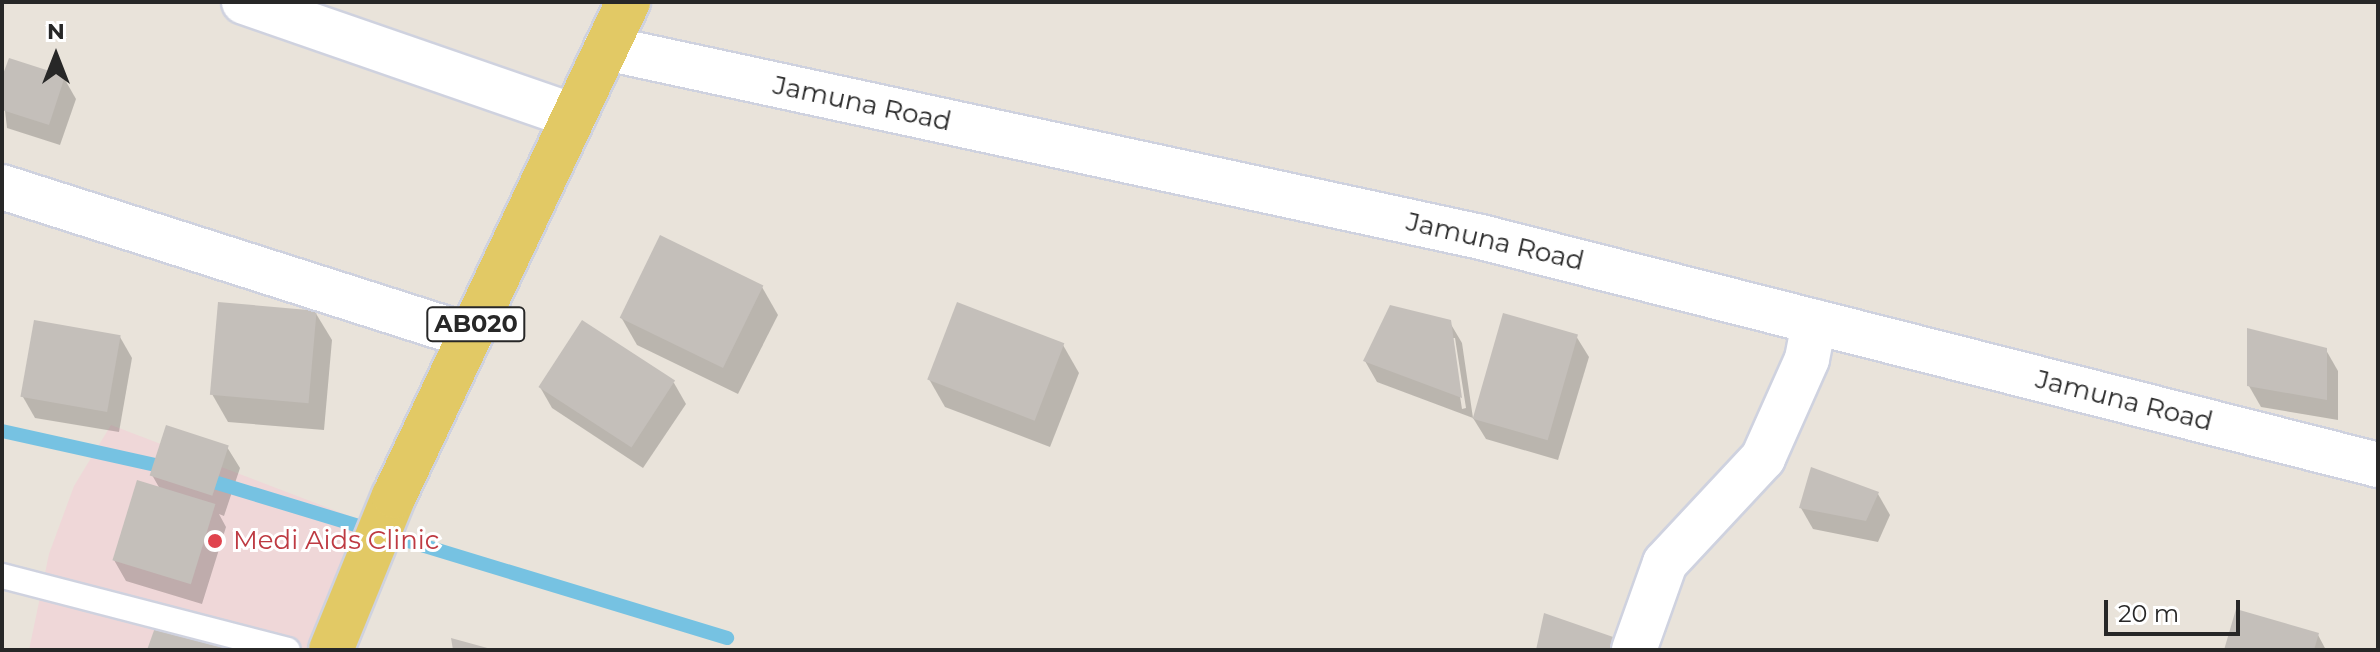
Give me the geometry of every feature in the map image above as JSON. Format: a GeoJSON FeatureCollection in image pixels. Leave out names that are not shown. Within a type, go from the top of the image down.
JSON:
{"type":"FeatureCollection","features":[{"type":"Feature","properties":{"kind":"main road","name":"AB020"},"geometry":{"type":"LineString","coordinates":[[331,650],[394,496],[628,2]]}},
{"type":"Feature","properties":{"kind":"street"},"geometry":{"type":"LineString","coordinates":[[244,2],[574,116]]}},
{"type":"Feature","properties":{"kind":"street","name":"Jamuna Road"},"geometry":{"type":"LineString","coordinates":[[606,48],[1481,237],[2378,465]]}},
{"type":"Feature","properties":{"kind":"street"},"geometry":{"type":"LineString","coordinates":[[2,187],[470,336]]}},
{"type":"Feature","properties":{"kind":"street"},"geometry":{"type":"LineString","coordinates":[[1634,650],[1665,563],[1763,458],[1807,359],[1814,322]]}},
{"type":"Feature","properties":{"kind":"lane"},"geometry":{"type":"LineString","coordinates":[[2,576],[288,650]]}},
{"type":"Feature","properties":{"kind":"shaded area","name":"Medi Aids Clinic"},"geometry":{"type":"Polygon","coordinates":[[[111,425],[381,528],[331,650],[29,650],[49,554],[74,486],[111,425]]]}},
{"type":"Feature","properties":{"kind":"building"},"geometry":{"type":"Polygon","coordinates":[[[9,58],[65,76],[49,125],[2,110],[2,77],[9,58]]]}},
{"type":"Feature","properties":{"kind":"building"},"geometry":{"type":"Polygon","coordinates":[[[660,235],[763,285],[723,368],[620,318],[660,235]]]}},
{"type":"Feature","properties":{"kind":"building"},"geometry":{"type":"Polygon","coordinates":[[[218,302],[317,311],[309,403],[210,395],[218,302]]]}},
{"type":"Feature","properties":{"kind":"building"},"geometry":{"type":"Polygon","coordinates":[[[957,302],[1064,343],[1035,421],[927,379],[957,302]]]}},
{"type":"Feature","properties":{"kind":"building"},"geometry":{"type":"Polygon","coordinates":[[[1390,305],[1451,320],[1462,398],[1363,361],[1390,305]]]}},
{"type":"Feature","properties":{"kind":"building"},"geometry":{"type":"Polygon","coordinates":[[[1503,313],[1578,334],[1548,440],[1473,419],[1503,313]]]}},
{"type":"Feature","properties":{"kind":"building"},"geometry":{"type":"Polygon","coordinates":[[[34,320],[121,335],[107,412],[20,397],[34,320]]]}},
{"type":"Feature","properties":{"kind":"building"},"geometry":{"type":"Polygon","coordinates":[[[582,320],[675,380],[632,448],[538,387],[582,320]]]}},
{"type":"Feature","properties":{"kind":"building"},"geometry":{"type":"Polygon","coordinates":[[[2247,328],[2327,348],[2327,400],[2247,386],[2247,328]]]}},
{"type":"Feature","properties":{"kind":"building"},"geometry":{"type":"Polygon","coordinates":[[[166,425],[229,445],[212,496],[150,475],[166,425]]]}},
{"type":"Feature","properties":{"kind":"building"},"geometry":{"type":"Polygon","coordinates":[[[1811,467],[1879,492],[1866,521],[1799,508],[1811,467]]]}},
{"type":"Feature","properties":{"kind":"building"},"geometry":{"type":"Polygon","coordinates":[[[137,480],[215,504],[191,584],[112,560],[137,480]]]}},
{"type":"Feature","properties":{"kind":"building"},"geometry":{"type":"Polygon","coordinates":[[[2236,609],[2319,633],[2314,650],[2224,650],[2236,609]]]}},
{"type":"Feature","properties":{"kind":"building"},"geometry":{"type":"Polygon","coordinates":[[[1544,613],[1616,638],[1614,650],[1536,650],[1544,613]]]}},
{"type":"Feature","properties":{"kind":"building"},"geometry":{"type":"Polygon","coordinates":[[[157,622],[232,650],[147,650],[157,622]]]}},
{"type":"Feature","properties":{"kind":"building"},"geometry":{"type":"Polygon","coordinates":[[[451,638],[491,649],[491,650],[453,650],[451,638]]]}},
{"type":"Feature","properties":{"kind":"waterway"},"geometry":{"type":"LineString","coordinates":[[2,431],[169,468]]}},
{"type":"Feature","properties":{"kind":"waterway"},"geometry":{"type":"LineString","coordinates":[[201,478],[727,638]]}},
{"type":"Feature","properties":{"kind":"place","name":"Medi Aids Clinic"},"geometry":{"type":"Point","coordinates":[215,541]}}]}
